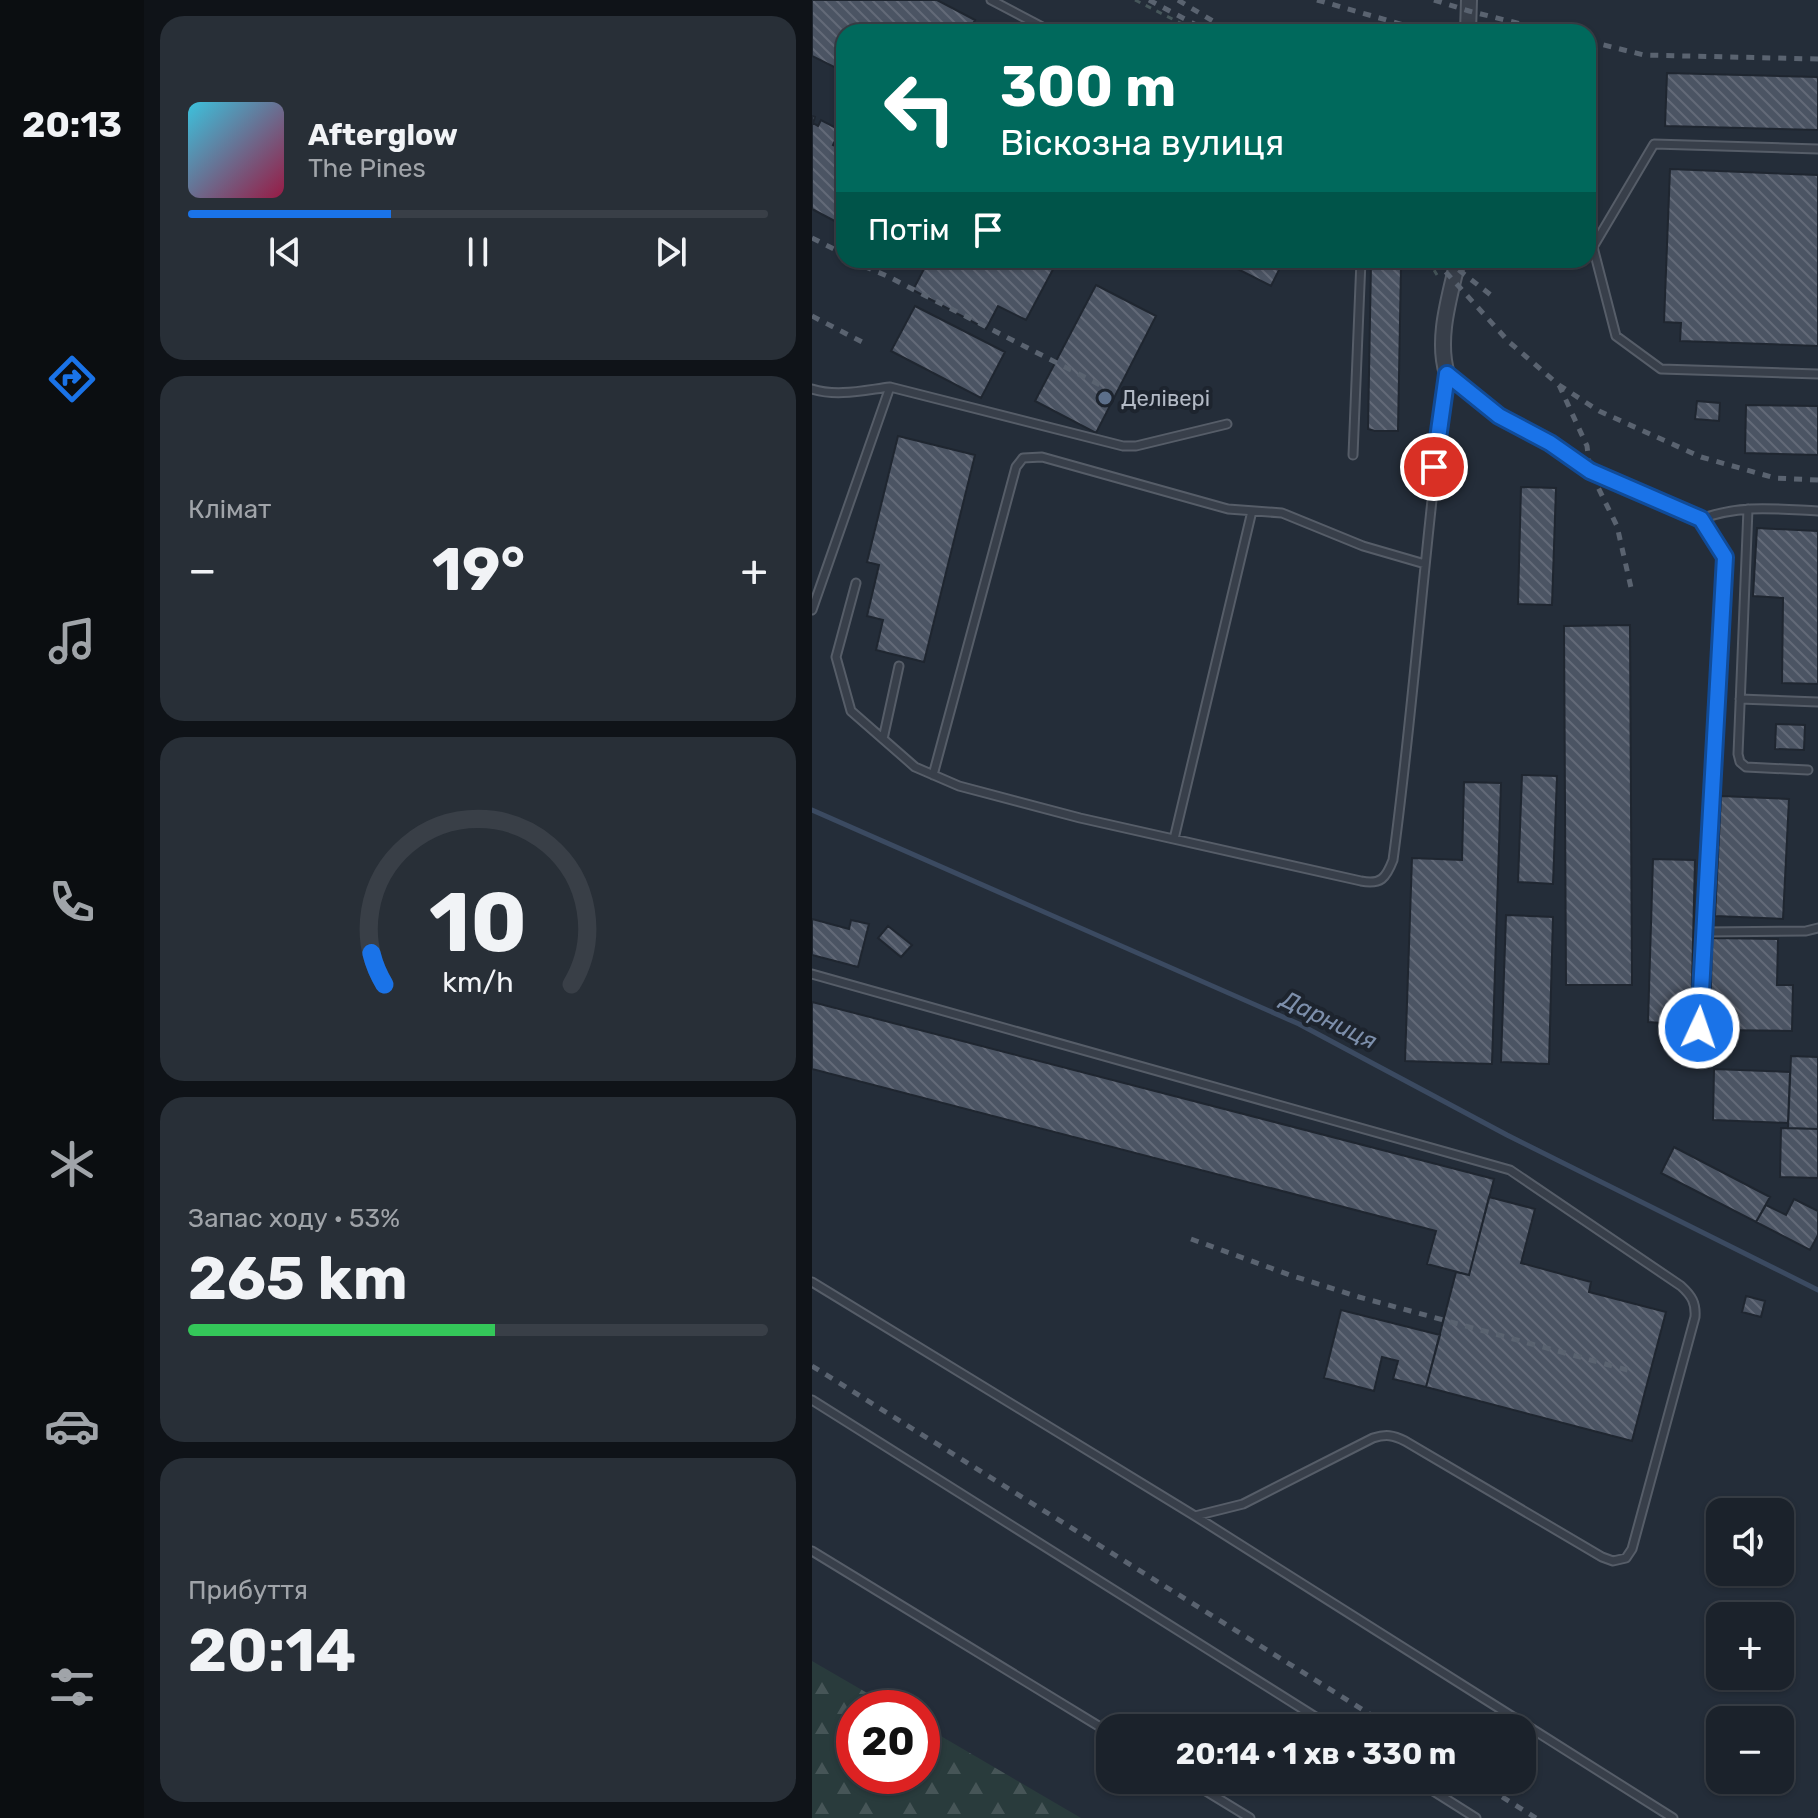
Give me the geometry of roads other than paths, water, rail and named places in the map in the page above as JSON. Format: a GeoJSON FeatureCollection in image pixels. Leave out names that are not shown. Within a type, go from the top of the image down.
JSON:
{"type":"FeatureCollection","features":[{"type":"Feature","properties":{"kind":"street"},"geometry":{"type":"LineString","coordinates":[[1468,24],[1469,0]]}},
{"type":"Feature","properties":{"kind":"street"},"geometry":{"type":"LineString","coordinates":[[1447,374],[1442,358],[1443,334],[1456,268]]}},
{"type":"Feature","properties":{"kind":"lane"},"geometry":{"type":"LineString","coordinates":[[991,0],[1037,24]]}},
{"type":"Feature","properties":{"kind":"lane"},"geometry":{"type":"LineString","coordinates":[[1596,238],[1654,144],[1818,149]]}},
{"type":"Feature","properties":{"kind":"lane"},"geometry":{"type":"LineString","coordinates":[[1596,264],[1616,336],[1661,369],[1818,374]]}},
{"type":"Feature","properties":{"kind":"lane"},"geometry":{"type":"LineString","coordinates":[[1353,455],[1361,268]]}},
{"type":"Feature","properties":{"kind":"lane"},"geometry":{"type":"LineString","coordinates":[[856,583],[836,657],[851,711],[915,767],[959,786],[1019,802],[1371,883],[1380,881],[1393,860],[1406,766],[1434,467],[1447,374]]}},
{"type":"Feature","properties":{"kind":"lane"},"geometry":{"type":"LineString","coordinates":[[1447,374],[1499,416],[1550,443],[1590,471],[1701,519],[1725,557],[1699,1028]]}},
{"type":"Feature","properties":{"kind":"lane"},"geometry":{"type":"LineString","coordinates":[[812,389],[850,393],[890,387],[1123,446],[1136,446],[1227,424]]}},
{"type":"Feature","properties":{"kind":"lane"},"geometry":{"type":"LineString","coordinates":[[812,610],[890,387]]}},
{"type":"Feature","properties":{"kind":"lane"},"geometry":{"type":"LineString","coordinates":[[933,775],[1016,467],[1023,458],[1042,457],[1228,509],[1282,513],[1363,546],[1425,564]]}},
{"type":"Feature","properties":{"kind":"lane"},"geometry":{"type":"LineString","coordinates":[[1701,519],[1722,511],[1748,509],[1818,511]]}},
{"type":"Feature","properties":{"kind":"lane"},"geometry":{"type":"LineString","coordinates":[[1748,509],[1738,754],[1740,762],[1746,767],[1808,770]]}},
{"type":"Feature","properties":{"kind":"lane"},"geometry":{"type":"LineString","coordinates":[[1174,839],[1252,511]]}},
{"type":"Feature","properties":{"kind":"lane"},"geometry":{"type":"LineString","coordinates":[[883,739],[899,666]]}},
{"type":"Feature","properties":{"kind":"lane"},"geometry":{"type":"LineString","coordinates":[[1740,699],[1818,702]]}},
{"type":"Feature","properties":{"kind":"lane"},"geometry":{"type":"LineString","coordinates":[[1704,932],[1806,931],[1818,928]]}},
{"type":"Feature","properties":{"kind":"lane"},"geometry":{"type":"LineString","coordinates":[[812,974],[1510,1170],[1681,1286],[1696,1304],[1636,1535],[1626,1558],[1613,1561],[1602,1557],[1394,1436],[1384,1435],[1243,1504],[1195,1516]]}},
{"type":"Feature","properties":{"kind":"lane"},"geometry":{"type":"LineString","coordinates":[[812,1282],[1195,1516],[1673,1818]]}},
{"type":"Feature","properties":{"kind":"lane"},"geometry":{"type":"LineString","coordinates":[[812,1400],[1311,1714]]}},
{"type":"Feature","properties":{"kind":"lane"},"geometry":{"type":"LineString","coordinates":[[812,1551],[1096,1724]]}},
{"type":"Feature","properties":{"kind":"lane"},"geometry":{"type":"LineString","coordinates":[[1211,1794],[1250,1818]]}},
{"type":"Feature","properties":{"kind":"lane"},"geometry":{"type":"LineString","coordinates":[[1438,1794],[1476,1818]]}},
{"type":"Feature","properties":{"kind":"waterway","name":"Дарниця"},"geometry":{"type":"LineString","coordinates":[[812,810],[1299,1024],[1507,1135],[1818,1290]]}},
{"type":"Feature","properties":{"kind":"railway"},"geometry":{"type":"LineString","coordinates":[[1149,0],[1194,24]]}},
{"type":"Feature","properties":{"kind":"railway"},"geometry":{"type":"LineString","coordinates":[[1178,0],[1218,24]]}},
{"type":"Feature","properties":{"kind":"railway"},"geometry":{"type":"LineString","coordinates":[[1317,0],[1400,24]]}},
{"type":"Feature","properties":{"kind":"railway"},"geometry":{"type":"LineString","coordinates":[[1434,0],[1521,24]]}},
{"type":"Feature","properties":{"kind":"railway"},"geometry":{"type":"LineString","coordinates":[[1596,43],[1644,55],[1818,59]]}},
{"type":"Feature","properties":{"kind":"railway"},"geometry":{"type":"LineString","coordinates":[[812,238],[836,250]]}},
{"type":"Feature","properties":{"kind":"railway"},"geometry":{"type":"LineString","coordinates":[[868,268],[1106,388]]}},
{"type":"Feature","properties":{"kind":"railway"},"geometry":{"type":"LineString","coordinates":[[1442,268],[1509,342],[1559,385],[1599,411],[1701,457],[1775,478],[1818,480]]}},
{"type":"Feature","properties":{"kind":"railway"},"geometry":{"type":"LineString","coordinates":[[1456,268],[1492,296]]}},
{"type":"Feature","properties":{"kind":"railway"},"geometry":{"type":"LineString","coordinates":[[812,316],[866,344]]}},
{"type":"Feature","properties":{"kind":"railway"},"geometry":{"type":"LineString","coordinates":[[1559,385],[1587,446],[1590,471],[1617,526],[1632,592]]}},
{"type":"Feature","properties":{"kind":"railway"},"geometry":{"type":"LineString","coordinates":[[1191,1239],[1359,1297],[1631,1371]]}},
{"type":"Feature","properties":{"kind":"railway"},"geometry":{"type":"LineString","coordinates":[[812,1366],[1370,1714]]}},
{"type":"Feature","properties":{"kind":"railway"},"geometry":{"type":"LineString","coordinates":[[1497,1794],[1536,1818]]}},
{"type":"Feature","properties":{"kind":"place","name":"Делівері"},"geometry":{"type":"Point","coordinates":[1105,398]}}]}
